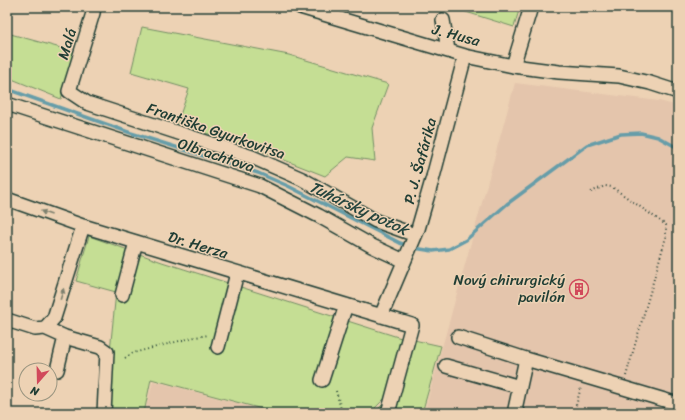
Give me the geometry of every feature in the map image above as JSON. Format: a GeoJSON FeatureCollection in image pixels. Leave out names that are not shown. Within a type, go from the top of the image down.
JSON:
{"type":"FeatureCollection","features":[{"type":"Feature","properties":{"kind":"street","name":"Malá"},"geometry":{"type":"LineString","coordinates":[[69,91],[94,7]]}},
{"type":"Feature","properties":{"kind":"street","name":"J. Husa"},"geometry":{"type":"LineString","coordinates":[[300,7],[465,56],[513,66],[559,72],[619,76],[650,83],[678,92]]}},
{"type":"Feature","properties":{"kind":"street"},"geometry":{"type":"LineString","coordinates":[[513,66],[531,7]]}},
{"type":"Feature","properties":{"kind":"street"},"geometry":{"type":"LineString","coordinates":[[443,20],[448,50]]}},
{"type":"Feature","properties":{"kind":"street","name":"P. J. Šafárika"},"geometry":{"type":"LineString","coordinates":[[380,316],[416,232],[433,177],[465,56]]}},
{"type":"Feature","properties":{"kind":"street","name":"Františka Gyurkovitsa"},"geometry":{"type":"LineString","coordinates":[[69,91],[87,103],[252,157],[302,179],[376,221],[416,232]]}},
{"type":"Feature","properties":{"kind":"street","name":"Olbrachtova"},"geometry":{"type":"LineString","coordinates":[[7,104],[260,186],[319,216],[403,264]]}},
{"type":"Feature","properties":{"kind":"street","name":"Dr. Herza"},"geometry":{"type":"LineString","coordinates":[[7,200],[83,226],[412,325],[388,413]]}},
{"type":"Feature","properties":{"kind":"street"},"geometry":{"type":"LineString","coordinates":[[45,328],[54,318],[83,226]]}},
{"type":"Feature","properties":{"kind":"street"},"geometry":{"type":"LineString","coordinates":[[122,295],[136,242]]}},
{"type":"Feature","properties":{"kind":"street"},"geometry":{"type":"LineString","coordinates":[[218,346],[237,273]]}},
{"type":"Feature","properties":{"kind":"street"},"geometry":{"type":"LineString","coordinates":[[322,380],[346,305]]}},
{"type":"Feature","properties":{"kind":"street"},"geometry":{"type":"LineString","coordinates":[[7,320],[35,329],[45,328],[65,337],[100,347],[107,352],[104,413]]}},
{"type":"Feature","properties":{"kind":"street"},"geometry":{"type":"LineString","coordinates":[[58,366],[65,337]]}},
{"type":"Feature","properties":{"kind":"street"},"geometry":{"type":"LineString","coordinates":[[458,337],[526,359],[678,404]]}},
{"type":"Feature","properties":{"kind":"street"},"geometry":{"type":"LineString","coordinates":[[518,413],[515,409],[526,359]]}},
{"type":"Feature","properties":{"kind":"street"},"geometry":{"type":"LineString","coordinates":[[446,366],[520,387]]}},
{"type":"Feature","properties":{"kind":"path"},"geometry":{"type":"LineString","coordinates":[[591,192],[604,186],[612,187],[666,225],[666,237],[626,377]]}},
{"type":"Feature","properties":{"kind":"path"},"geometry":{"type":"LineString","coordinates":[[125,358],[133,353],[195,337],[222,333]]}},
{"type":"Feature","properties":{"kind":"path"},"geometry":{"type":"LineString","coordinates":[[574,413],[583,376]]}},
{"type":"Feature","properties":{"kind":"path"},"geometry":{"type":"LineString","coordinates":[[336,391],[342,413]]}},
{"type":"Feature","properties":{"kind":"shaded area"},"geometry":{"type":"Polygon","coordinates":[[[515,83],[659,101],[678,106],[678,413],[424,413],[515,83]]]}},
{"type":"Feature","properties":{"kind":"shaded area"},"geometry":{"type":"Polygon","coordinates":[[[153,381],[274,413],[145,413],[153,381]]]}},
{"type":"Feature","properties":{"kind":"green space"},"geometry":{"type":"Polygon","coordinates":[[[450,7],[520,7],[514,27],[450,7]]]}},
{"type":"Feature","properties":{"kind":"green space"},"geometry":{"type":"Polygon","coordinates":[[[142,27],[289,55],[388,84],[372,128],[375,161],[348,157],[325,176],[259,150],[177,124],[189,89],[131,72],[142,27]]]}},
{"type":"Feature","properties":{"kind":"green space"},"geometry":{"type":"Polygon","coordinates":[[[7,33],[75,52],[61,99],[7,77],[7,33]]]}},
{"type":"Feature","properties":{"kind":"green space"},"geometry":{"type":"Polygon","coordinates":[[[89,236],[162,262],[401,338],[386,397],[370,413],[277,413],[151,379],[144,413],[100,413],[110,351],[116,292],[76,281],[89,236]]]}},
{"type":"Feature","properties":{"kind":"green space"},"geometry":{"type":"Polygon","coordinates":[[[405,338],[441,346],[422,413],[374,413],[387,400],[405,338]]]}},
{"type":"Feature","properties":{"kind":"waterway","name":"Tuhársky potok"},"geometry":{"type":"LineString","coordinates":[[7,89],[131,133],[258,173],[288,186],[408,246]]}},
{"type":"Feature","properties":{"kind":"waterway","name":"Tuhársky potok"},"geometry":{"type":"LineString","coordinates":[[414,248],[433,251],[449,249],[466,240],[507,204],[587,145],[621,134],[641,133],[658,137],[678,148]]}},
{"type":"Feature","properties":{"kind":"place","name":"Nový chirurgický pavilón"},"geometry":{"type":"Point","coordinates":[579,289]}}]}
